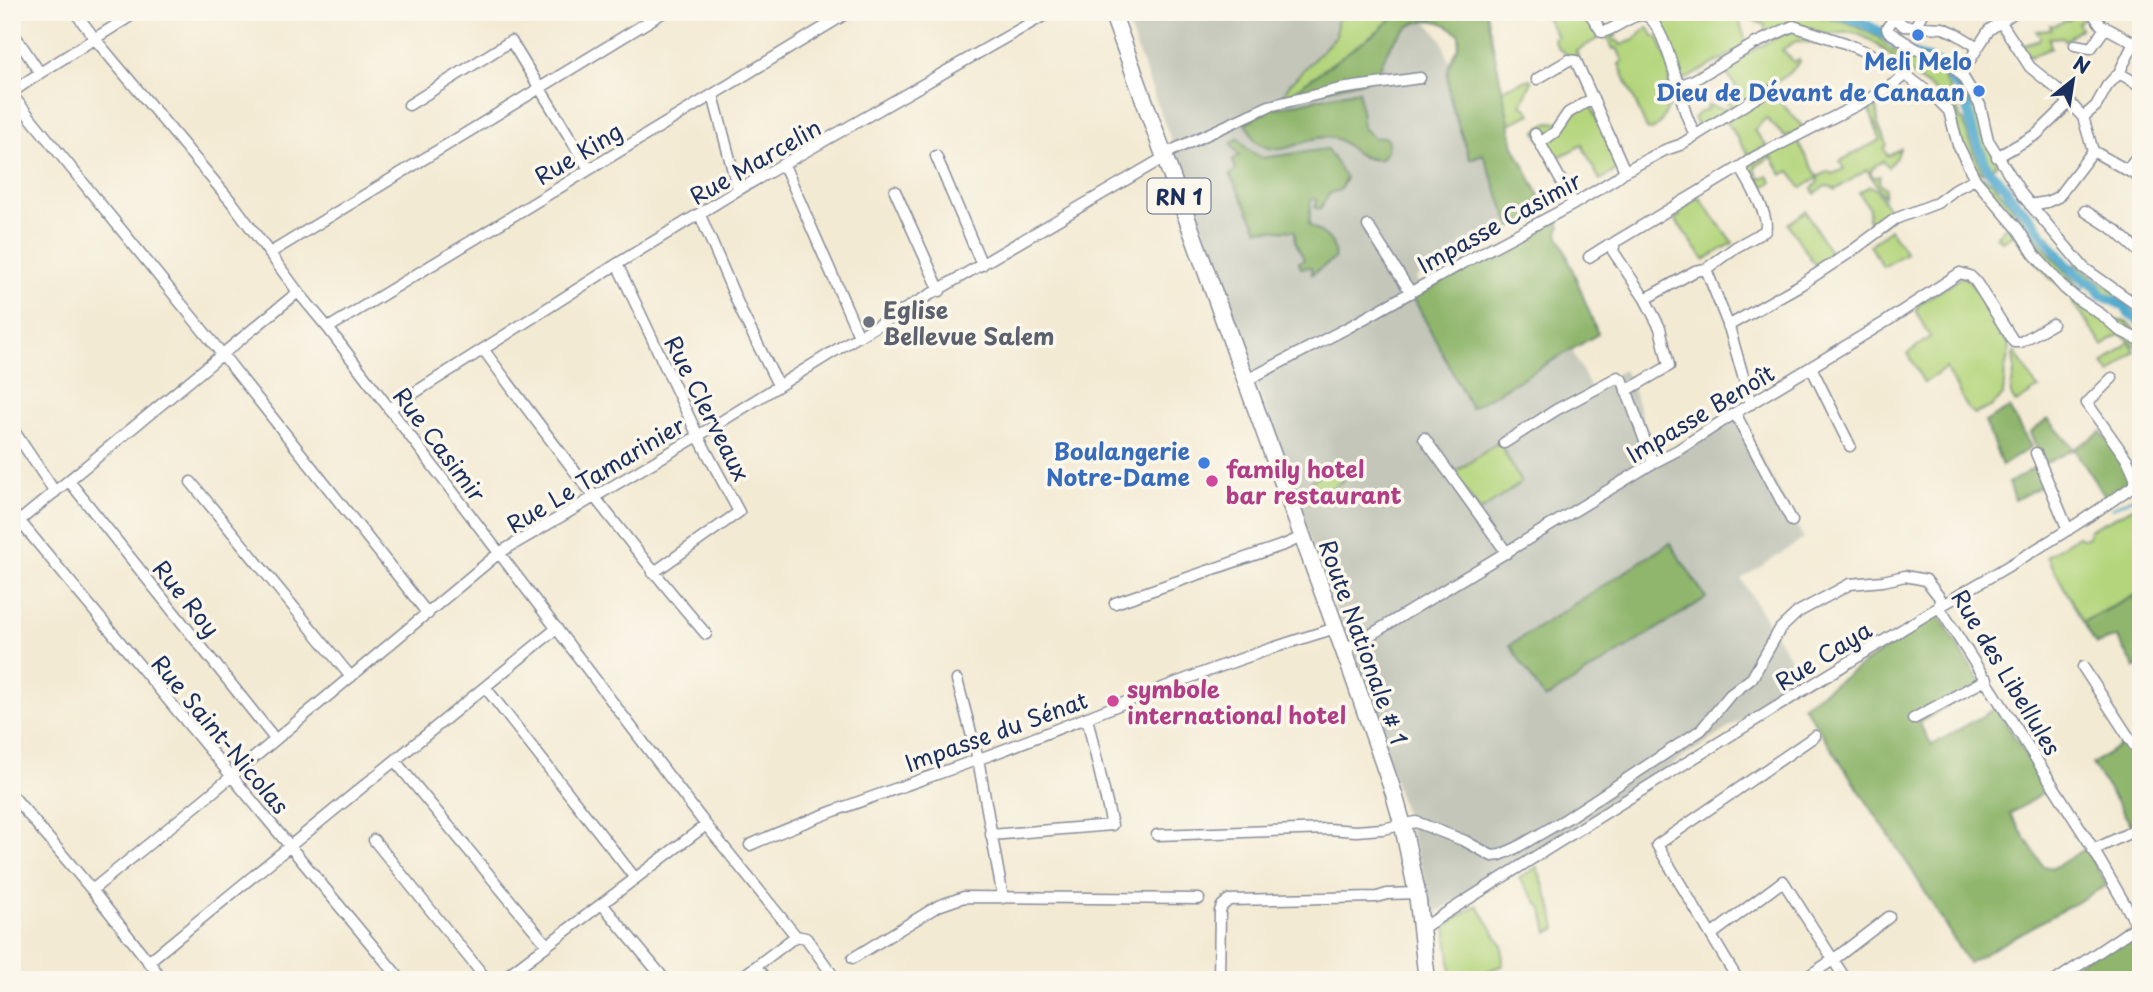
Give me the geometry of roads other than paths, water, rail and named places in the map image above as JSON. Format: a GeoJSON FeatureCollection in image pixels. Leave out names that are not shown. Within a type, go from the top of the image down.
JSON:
{"type":"FeatureCollection","features":[{"type":"Feature","properties":{"kind":"main road","name":"Route Nationale # 1"},"geometry":{"type":"LineString","coordinates":[[1112,12],[1394,794],[1417,893],[1427,980]]}},
{"type":"Feature","properties":{"kind":"street","name":"Rue Casimir"},"geometry":{"type":"LineString","coordinates":[[75,12],[234,205],[706,825],[796,936],[806,938],[836,980]]}},
{"type":"Feature","properties":{"kind":"street"},"geometry":{"type":"LineString","coordinates":[[137,12],[40,72],[12,94],[428,614]]}},
{"type":"Feature","properties":{"kind":"street"},"geometry":{"type":"LineString","coordinates":[[270,253],[664,12]]}},
{"type":"Feature","properties":{"kind":"street","name":"Rue Marcelin"},"geometry":{"type":"LineString","coordinates":[[389,409],[738,190],[1050,12]]}},
{"type":"Feature","properties":{"kind":"street"},"geometry":{"type":"LineString","coordinates":[[1589,12],[1599,30],[1605,32],[1639,15],[1644,14],[1649,18],[1671,57],[1695,136]]}},
{"type":"Feature","properties":{"kind":"street"},"geometry":{"type":"LineString","coordinates":[[1915,27],[1923,12]]}},
{"type":"Feature","properties":{"kind":"street"},"geometry":{"type":"LineString","coordinates":[[1961,74],[1999,17],[2015,12]]}},
{"type":"Feature","properties":{"kind":"street"},"geometry":{"type":"LineString","coordinates":[[2083,117],[2096,107],[2107,86],[2119,73],[2138,43],[2101,25],[2092,12]]}},
{"type":"Feature","properties":{"kind":"street","name":"Rue King"},"geometry":{"type":"LineString","coordinates":[[328,328],[844,14]]}},
{"type":"Feature","properties":{"kind":"street"},"geometry":{"type":"LineString","coordinates":[[1978,47],[1943,28],[1904,26],[1891,15],[1886,28],[1916,49],[1946,60],[1961,74],[1980,105],[1988,140],[2030,205],[2084,268],[2141,308]]}},
{"type":"Feature","properties":{"kind":"street"},"geometry":{"type":"LineString","coordinates":[[1999,17],[2030,67],[2048,80],[2083,117],[2093,152],[2141,178]]}},
{"type":"Feature","properties":{"kind":"street"},"geometry":{"type":"LineString","coordinates":[[1679,86],[1754,44],[1793,26],[1886,59],[1949,111],[1958,145],[1975,179],[2064,288],[2112,325],[2141,341]]}},
{"type":"Feature","properties":{"kind":"street"},"geometry":{"type":"LineString","coordinates":[[2075,45],[2091,48],[2106,27]]}},
{"type":"Feature","properties":{"kind":"street"},"geometry":{"type":"LineString","coordinates":[[12,31],[40,72]]}},
{"type":"Feature","properties":{"kind":"street"},"geometry":{"type":"LineString","coordinates":[[409,105],[511,41],[589,169]]}},
{"type":"Feature","properties":{"kind":"street"},"geometry":{"type":"LineString","coordinates":[[1537,79],[1574,59],[1626,171]]}},
{"type":"Feature","properties":{"kind":"street"},"geometry":{"type":"LineString","coordinates":[[2119,73],[2141,86]]}},
{"type":"Feature","properties":{"kind":"street"},"geometry":{"type":"LineString","coordinates":[[1589,257],[1608,245],[1613,245],[1755,157],[1867,100],[1906,74]]}},
{"type":"Feature","properties":{"kind":"street","name":"Rue Le Tamarinier"},"geometry":{"type":"LineString","coordinates":[[92,890],[499,553],[698,436],[859,336],[1165,157],[1171,150],[1269,106],[1340,89],[1420,78]]}},
{"type":"Feature","properties":{"kind":"street","name":"Impasse Casimir"},"geometry":{"type":"LineString","coordinates":[[1245,381],[1574,204],[1626,171],[1695,136],[1767,91]]}},
{"type":"Feature","properties":{"kind":"street"},"geometry":{"type":"LineString","coordinates":[[713,95],[738,190]]}},
{"type":"Feature","properties":{"kind":"street"},"geometry":{"type":"LineString","coordinates":[[1574,204],[1537,139],[1555,132],[1568,113],[1593,98]]}},
{"type":"Feature","properties":{"kind":"street"},"geometry":{"type":"LineString","coordinates":[[1997,157],[2037,134],[2070,102]]}},
{"type":"Feature","properties":{"kind":"street"},"geometry":{"type":"LineString","coordinates":[[2030,205],[2058,197],[2093,152]]}},
{"type":"Feature","properties":{"kind":"street"},"geometry":{"type":"LineString","coordinates":[[2127,170],[2141,153]]}},
{"type":"Feature","properties":{"kind":"street"},"geometry":{"type":"LineString","coordinates":[[936,156],[982,265]]}},
{"type":"Feature","properties":{"kind":"street"},"geometry":{"type":"LineString","coordinates":[[784,165],[859,336]]}},
{"type":"Feature","properties":{"kind":"street"},"geometry":{"type":"LineString","coordinates":[[1645,299],[1695,271],[1706,269],[1736,247],[1762,234],[1767,222],[1740,167]]}},
{"type":"Feature","properties":{"kind":"street"},"geometry":{"type":"LineString","coordinates":[[1728,326],[1800,285],[1895,219],[1937,203],[1975,179]]}},
{"type":"Feature","properties":{"kind":"street"},"geometry":{"type":"LineString","coordinates":[[895,191],[940,290]]}},
{"type":"Feature","properties":{"kind":"street"},"geometry":{"type":"LineString","coordinates":[[2085,211],[2115,230],[2141,254]]}},
{"type":"Feature","properties":{"kind":"street"},"geometry":{"type":"LineString","coordinates":[[700,215],[742,313],[778,385]]}},
{"type":"Feature","properties":{"kind":"street"},"geometry":{"type":"LineString","coordinates":[[1368,226],[1411,293]]}},
{"type":"Feature","properties":{"kind":"street"},"geometry":{"type":"LineString","coordinates":[[1613,245],[1613,251],[1645,299],[1660,328],[1670,366],[1626,391]]}},
{"type":"Feature","properties":{"kind":"street","name":"Rue Clerveaux"},"geometry":{"type":"LineString","coordinates":[[617,264],[698,436],[739,512],[653,573]]}},
{"type":"Feature","properties":{"kind":"street"},"geometry":{"type":"LineString","coordinates":[[1706,269],[1728,326],[1751,404]]}},
{"type":"Feature","properties":{"kind":"street","name":"Impasse Benoît"},"geometry":{"type":"LineString","coordinates":[[1343,650],[1678,450],[1960,273],[1970,276],[1976,282],[2014,342],[2021,342],[2052,324]]}},
{"type":"Feature","properties":{"kind":"street"},"geometry":{"type":"LineString","coordinates":[[15,520],[69,481],[298,292]]}},
{"type":"Feature","properties":{"kind":"street"},"geometry":{"type":"LineString","coordinates":[[483,349],[593,498],[706,634]]}},
{"type":"Feature","properties":{"kind":"street"},"geometry":{"type":"LineString","coordinates":[[1811,368],[1850,446]]}},
{"type":"Feature","properties":{"kind":"street"},"geometry":{"type":"LineString","coordinates":[[1504,443],[1556,410],[1616,378],[1621,379],[1653,463]]}},
{"type":"Feature","properties":{"kind":"street","name":"Rue Caya"},"geometry":{"type":"LineString","coordinates":[[1421,929],[1621,802],[2068,530],[2137,483],[2128,461],[2087,403],[2112,378]]}},
{"type":"Feature","properties":{"kind":"street"},"geometry":{"type":"LineString","coordinates":[[1735,413],[1792,521]]}},
{"type":"Feature","properties":{"kind":"street"},"geometry":{"type":"LineString","coordinates":[[12,428],[55,492]]}},
{"type":"Feature","properties":{"kind":"street"},"geometry":{"type":"LineString","coordinates":[[1424,438],[1507,553]]}},
{"type":"Feature","properties":{"kind":"street"},"geometry":{"type":"LineString","coordinates":[[2036,453],[2068,530]]}},
{"type":"Feature","properties":{"kind":"street","name":"Rue Roy"},"geometry":{"type":"LineString","coordinates":[[69,481],[275,739]]}},
{"type":"Feature","properties":{"kind":"street"},"geometry":{"type":"LineString","coordinates":[[191,482],[351,677]]}},
{"type":"Feature","properties":{"kind":"street","name":"Rue Saint-Nicolas"},"geometry":{"type":"LineString","coordinates":[[15,520],[401,980]]}},
{"type":"Feature","properties":{"kind":"street"},"geometry":{"type":"LineString","coordinates":[[1115,603],[1302,537]]}},
{"type":"Feature","properties":{"kind":"street","name":"Rue des Libellules"},"geometry":{"type":"LineString","coordinates":[[1403,825],[1416,822],[1423,824],[1465,841],[1492,856],[1516,848],[1566,819],[1701,730],[1730,695],[1752,678],[1780,629],[1798,612],[1850,584],[1905,576],[1926,580],[1940,598],[1939,607],[1987,679],[2139,927]]}},
{"type":"Feature","properties":{"kind":"street"},"geometry":{"type":"LineString","coordinates":[[148,962],[557,628]]}},
{"type":"Feature","properties":{"kind":"street","name":"Impasse du Sénat"},"geometry":{"type":"LineString","coordinates":[[750,845],[787,828],[892,789],[978,760],[1284,644],[1336,628]]}},
{"type":"Feature","properties":{"kind":"street"},"geometry":{"type":"LineString","coordinates":[[2083,667],[2141,755]]}},
{"type":"Feature","properties":{"kind":"street"},"geometry":{"type":"LineString","coordinates":[[1913,719],[1987,679]]}},
{"type":"Feature","properties":{"kind":"street"},"geometry":{"type":"LineString","coordinates":[[957,680],[978,760],[1003,898]]}},
{"type":"Feature","properties":{"kind":"street"},"geometry":{"type":"LineString","coordinates":[[485,687],[635,878]]}},
{"type":"Feature","properties":{"kind":"street"},"geometry":{"type":"LineString","coordinates":[[991,835],[1111,827],[1113,823],[1087,718]]}},
{"type":"Feature","properties":{"kind":"street"},"geometry":{"type":"LineString","coordinates":[[1738,980],[1658,848],[1658,843],[1815,736]]}},
{"type":"Feature","properties":{"kind":"street"},"geometry":{"type":"LineString","coordinates":[[395,761],[547,945]]}},
{"type":"Feature","properties":{"kind":"street"},"geometry":{"type":"LineString","coordinates":[[12,795],[163,980]]}},
{"type":"Feature","properties":{"kind":"street"},"geometry":{"type":"LineString","coordinates":[[501,980],[706,825]]}},
{"type":"Feature","properties":{"kind":"street"},"geometry":{"type":"LineString","coordinates":[[1157,835],[1327,829],[1356,831],[1403,825]]}},
{"type":"Feature","properties":{"kind":"street"},"geometry":{"type":"LineString","coordinates":[[2093,850],[2141,825]]}},
{"type":"Feature","properties":{"kind":"street"},"geometry":{"type":"LineString","coordinates":[[374,840],[486,980]]}},
{"type":"Feature","properties":{"kind":"street"},"geometry":{"type":"LineString","coordinates":[[1711,935],[1783,881],[1846,980]]}},
{"type":"Feature","properties":{"kind":"street"},"geometry":{"type":"LineString","coordinates":[[1219,980],[1220,911],[1229,900],[1377,897],[1417,893]]}},
{"type":"Feature","properties":{"kind":"street"},"geometry":{"type":"LineString","coordinates":[[853,958],[938,906],[964,897],[1199,899]]}},
{"type":"Feature","properties":{"kind":"street"},"geometry":{"type":"LineString","coordinates":[[601,904],[665,980]]}},
{"type":"Feature","properties":{"kind":"street"},"geometry":{"type":"LineString","coordinates":[[1802,980],[1889,917]]}},
{"type":"Feature","properties":{"kind":"street"},"geometry":{"type":"LineString","coordinates":[[2057,980],[2139,927]]}},
{"type":"Feature","properties":{"kind":"street"},"geometry":{"type":"LineString","coordinates":[[738,980],[796,936]]}},
{"type":"Feature","properties":{"kind":"street"},"geometry":{"type":"LineString","coordinates":[[756,967],[767,980]]}},
{"type":"Feature","properties":{"kind":"waterway"},"geometry":{"type":"LineString","coordinates":[[1822,12],[1863,23],[1884,34],[1909,53],[1943,66],[1955,85],[1961,89],[1973,134],[1989,171],[2005,186],[2010,196],[2065,263],[2096,287],[2101,295],[2126,307],[2129,314],[2141,322]]}},
{"type":"Feature","properties":{"kind":"waterway"},"geometry":{"type":"LineString","coordinates":[[2078,297],[2087,280]]}},
{"type":"Feature","properties":{"kind":"waterway"},"geometry":{"type":"LineString","coordinates":[[2112,508],[2141,490]]}},
{"type":"Feature","properties":{"kind":"place","name":"Meli Melo"},"geometry":{"type":"Point","coordinates":[1918,35]}},
{"type":"Feature","properties":{"kind":"place","name":"Dieu de Dévant de Canaan"},"geometry":{"type":"Point","coordinates":[1979,91]}},
{"type":"Feature","properties":{"kind":"place","name":"Eglise Bellevue Salem"},"geometry":{"type":"Point","coordinates":[869,322]}},
{"type":"Feature","properties":{"kind":"place","name":"Boulangerie Notre-Dame"},"geometry":{"type":"Point","coordinates":[1204,463]}},
{"type":"Feature","properties":{"kind":"place","name":"family hotel bar restaurant"},"geometry":{"type":"Point","coordinates":[1212,481]}},
{"type":"Feature","properties":{"kind":"place","name":"symbole international hotel"},"geometry":{"type":"Point","coordinates":[1113,701]}}]}
